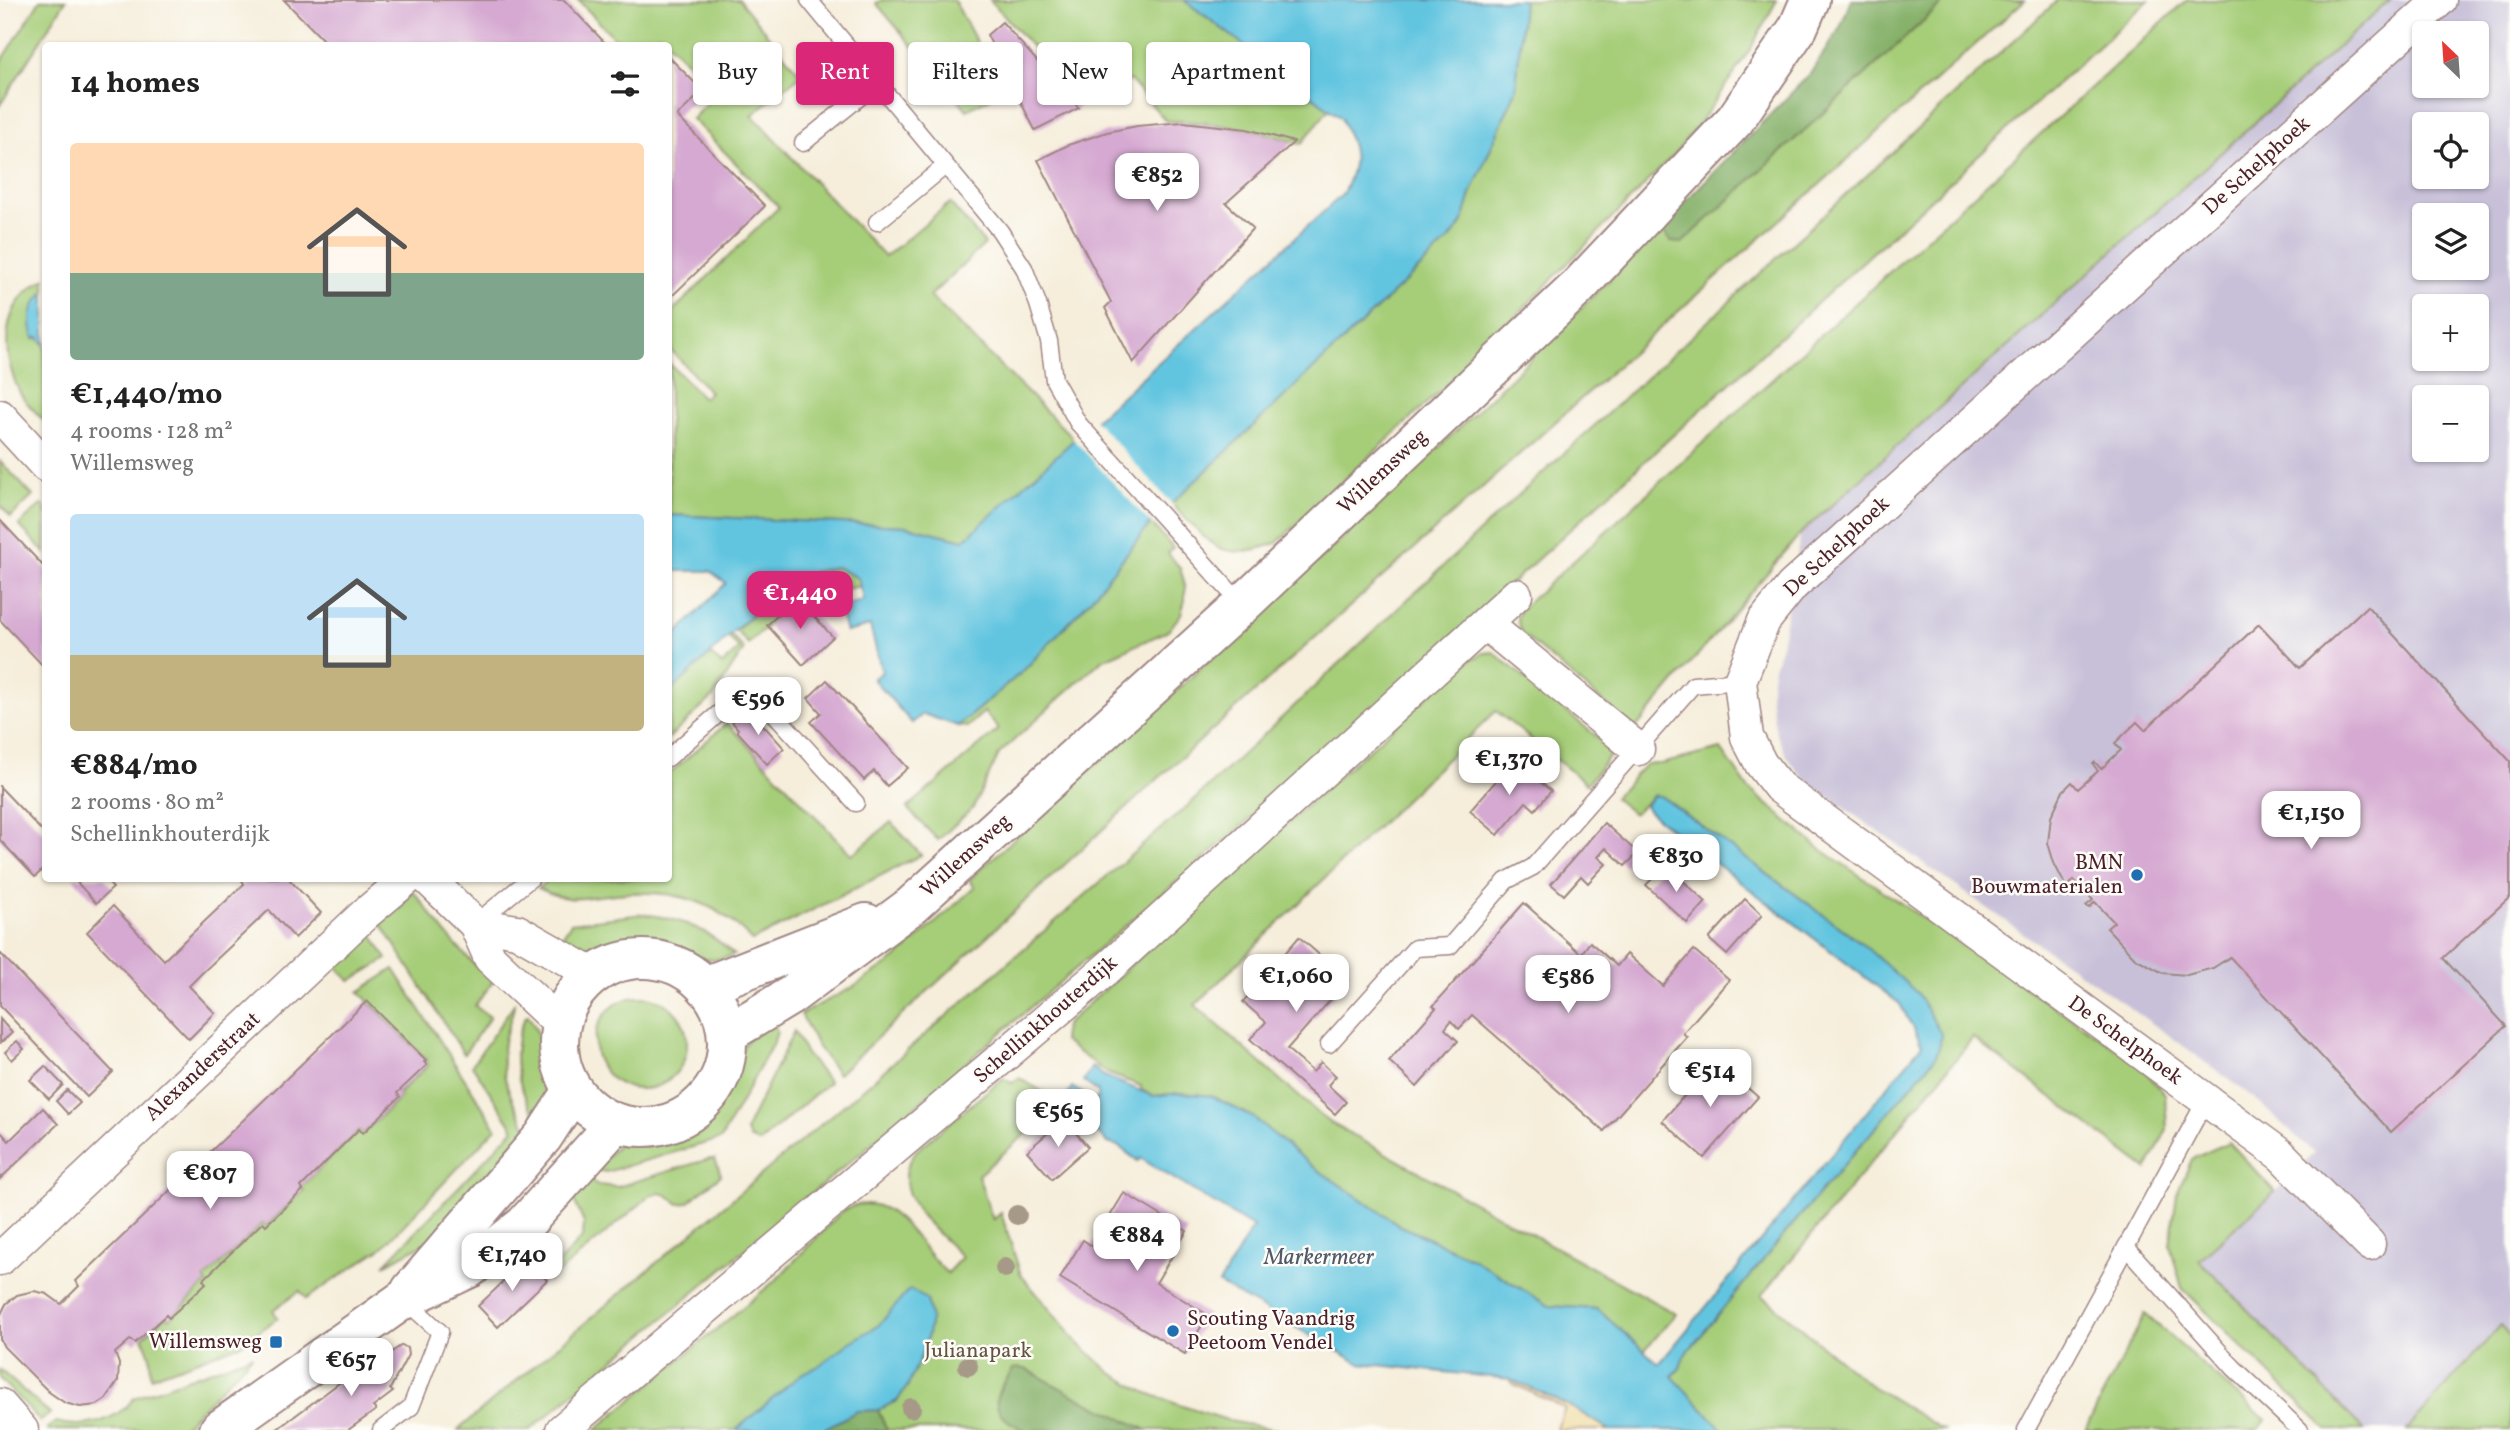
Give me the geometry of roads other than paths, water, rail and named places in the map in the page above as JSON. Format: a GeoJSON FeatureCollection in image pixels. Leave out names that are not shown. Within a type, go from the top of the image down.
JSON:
{"type":"FeatureCollection","features":[{"type":"Feature","properties":{"kind":"street","name":"Willemsweg"},"geometry":{"type":"LineString","coordinates":[[727,1034],[790,996],[911,906],[1242,605],[1577,288],[1735,120],[1798,28],[1810,0]]}},
{"type":"Feature","properties":{"kind":"street","name":"De Schelphoek"},"geometry":{"type":"LineString","coordinates":[[2369,1244],[2281,1155],[1779,788],[1761,764],[1747,737],[1740,681],[1764,621],[1792,586],[2440,0]]}},
{"type":"Feature","properties":{"kind":"street"},"geometry":{"type":"LineString","coordinates":[[0,416],[42,462]]}},
{"type":"Feature","properties":{"kind":"street","name":"Schellinkhouterdijk"},"geometry":{"type":"LineString","coordinates":[[562,1430],[1109,967],[1516,595]]}},
{"type":"Feature","properties":{"kind":"street"},"geometry":{"type":"LineString","coordinates":[[1486,624],[1638,749]]}},
{"type":"Feature","properties":{"kind":"street","name":"Alexanderstraat"},"geometry":{"type":"LineString","coordinates":[[0,1259],[365,914],[403,882]]}},
{"type":"Feature","properties":{"kind":"street"},"geometry":{"type":"LineString","coordinates":[[430,882],[475,924],[490,958],[561,1025]]}},
{"type":"Feature","properties":{"kind":"street","name":"Willemsweg"},"geometry":{"type":"LineString","coordinates":[[705,986],[911,906]]}},
{"type":"Feature","properties":{"kind":"street"},"geometry":{"type":"LineString","coordinates":[[475,924],[517,931],[594,975]]}},
{"type":"Feature","properties":{"kind":"street"},"geometry":{"type":"LineString","coordinates":[[652,959],[681,968],[705,986],[720,1008],[727,1034],[725,1062],[715,1088],[696,1109],[671,1122],[644,1128],[616,1123],[592,1111],[573,1091],[563,1070],[559,1048],[561,1025],[573,997],[594,975],[622,962],[652,959]]}},
{"type":"Feature","properties":{"kind":"street"},"geometry":{"type":"LineString","coordinates":[[404,1299],[543,1138],[573,1091]]}},
{"type":"Feature","properties":{"kind":"street"},"geometry":{"type":"LineString","coordinates":[[219,1430],[404,1299],[470,1268],[524,1225],[616,1123]]}},
{"type":"Feature","properties":{"kind":"street"},"geometry":{"type":"LineString","coordinates":[[0,1405],[22,1430]]}},
{"type":"Feature","properties":{"kind":"lane"},"geometry":{"type":"LineString","coordinates":[[808,0],[843,42]]}},
{"type":"Feature","properties":{"kind":"lane"},"geometry":{"type":"LineString","coordinates":[[894,104],[1000,231],[1024,268],[1049,341],[1054,380],[1077,423],[1242,605]]}},
{"type":"Feature","properties":{"kind":"lane"},"geometry":{"type":"LineString","coordinates":[[803,142],[849,105]]}},
{"type":"Feature","properties":{"kind":"lane"},"geometry":{"type":"LineString","coordinates":[[877,222],[945,166]]}},
{"type":"Feature","properties":{"kind":"lane"},"geometry":{"type":"LineString","coordinates":[[1329,1044],[1415,948],[1450,946],[1506,881],[1533,867],[1693,685],[1740,681]]}},
{"type":"Feature","properties":{"kind":"lane"},"geometry":{"type":"LineString","coordinates":[[672,754],[733,701],[755,695],[856,803]]}},
{"type":"Feature","properties":{"kind":"lane"},"geometry":{"type":"LineString","coordinates":[[475,924],[526,882]]}},
{"type":"Feature","properties":{"kind":"lane"},"geometry":{"type":"LineString","coordinates":[[2026,1430],[2206,1100]]}},
{"type":"Feature","properties":{"kind":"lane"},"geometry":{"type":"LineString","coordinates":[[2126,1247],[2234,1368],[2300,1430]]}},
{"type":"Feature","properties":{"kind":"lane"},"geometry":{"type":"LineString","coordinates":[[381,1430],[411,1407],[440,1332],[404,1299]]}},
{"type":"Feature","properties":{"kind":"water"},"geometry":{"type":"Polygon","coordinates":[[[1184,0],[1523,0],[1516,90],[1472,191],[1462,224],[1448,241],[1151,523],[1089,601],[1023,671],[958,726],[923,714],[912,723],[873,679],[882,672],[870,626],[846,632],[839,608],[863,600],[858,578],[836,567],[791,577],[672,690],[672,639],[726,583],[710,571],[672,571],[672,515],[906,526],[964,540],[1342,195],[1353,165],[1350,140],[1341,118],[1310,95],[1310,42],[1240,42],[1184,0]]]}},
{"type":"Feature","properties":{"kind":"water"},"geometry":{"type":"Polygon","coordinates":[[[42,296],[42,341],[39,337],[34,339],[31,326],[31,314],[42,296]]]}},
{"type":"Feature","properties":{"kind":"water","name":"Markermeer"},"geometry":{"type":"Polygon","coordinates":[[[1654,795],[1662,797],[1859,941],[1917,993],[1941,1034],[1935,1058],[1782,1237],[1684,1356],[1680,1368],[1672,1376],[1722,1430],[1610,1430],[1566,1404],[1510,1379],[1359,1363],[1219,1284],[1253,1227],[1140,1158],[1138,1161],[1118,1146],[1108,1143],[1062,1103],[1072,1087],[1093,1100],[1098,1099],[1098,1092],[1083,1081],[1092,1067],[1104,1076],[1153,1096],[1181,1093],[1212,1096],[1254,1118],[1312,1166],[1401,1226],[1473,1259],[1549,1306],[1597,1309],[1659,1364],[1922,1045],[1900,1004],[1649,812],[1645,806],[1654,795]]]}},
{"type":"Feature","properties":{"kind":"water"},"geometry":{"type":"Polygon","coordinates":[[[910,1289],[927,1300],[931,1320],[926,1343],[909,1384],[897,1401],[878,1410],[857,1411],[822,1430],[736,1430],[801,1374],[817,1367],[879,1325],[910,1289]]]}},
{"type":"Feature","properties":{"kind":"place","name":"BMN Bouwmaterialen"},"geometry":{"type":"Point","coordinates":[2137,875]}},
{"type":"Feature","properties":{"kind":"place","name":"Scouting Vaandrig Peetoom Vendel"},"geometry":{"type":"Point","coordinates":[1173,1331]}},
{"type":"Feature","properties":{"kind":"place","name":"Willemsweg"},"geometry":{"type":"Point","coordinates":[276,1342]}},
{"type":"Feature","properties":{"kind":"park label","name":"Julianapark"},"geometry":{"type":"Point","coordinates":[978,1351]}}]}
